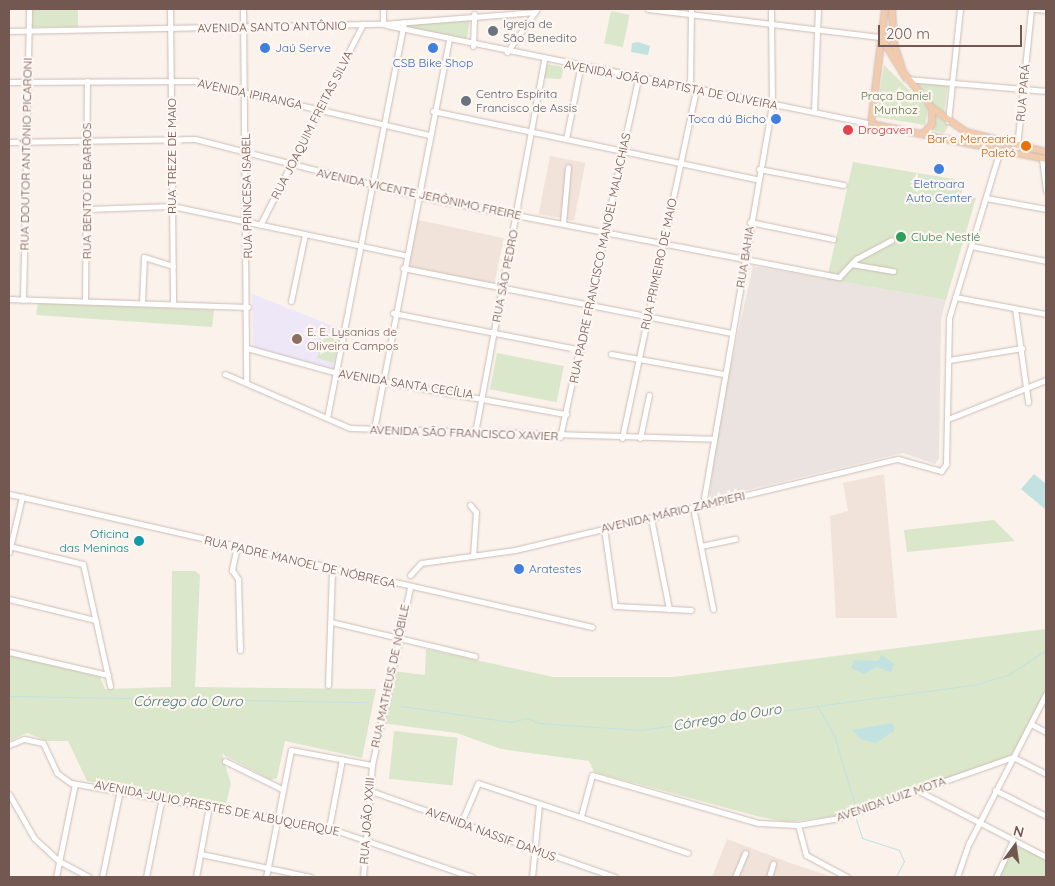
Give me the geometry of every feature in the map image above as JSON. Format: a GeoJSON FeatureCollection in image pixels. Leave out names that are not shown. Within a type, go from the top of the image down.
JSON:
{"type":"FeatureCollection","features":[{"type":"Feature","properties":{"kind":"main road"},"geometry":{"type":"LineString","coordinates":[[885,9],[871,124],[924,133],[1000,150],[1045,156]]}},
{"type":"Feature","properties":{"kind":"main road"},"geometry":{"type":"LineString","coordinates":[[892,9],[894,44],[907,78]]}},
{"type":"Feature","properties":{"kind":"main road"},"geometry":{"type":"LineString","coordinates":[[882,37],[895,66],[932,108],[956,127],[1045,156]]}},
{"type":"Feature","properties":{"kind":"main road"},"geometry":{"type":"LineString","coordinates":[[879,62],[895,66]]}},
{"type":"Feature","properties":{"kind":"main road"},"geometry":{"type":"LineString","coordinates":[[924,133],[934,120],[932,108]]}},
{"type":"Feature","properties":{"kind":"main road"},"geometry":{"type":"LineString","coordinates":[[952,139],[956,127]]}},
{"type":"Feature","properties":{"kind":"street","name":"RUA DOUTOR ANTÔNIO PICARONI"},"geometry":{"type":"LineString","coordinates":[[23,300],[29,9]]}},
{"type":"Feature","properties":{"kind":"street","name":"RUA TREZE DE MAIO"},"geometry":{"type":"LineString","coordinates":[[170,9],[173,304]]}},
{"type":"Feature","properties":{"kind":"street","name":"RUA PRINCESA ISABEL"},"geometry":{"type":"LineString","coordinates":[[243,9],[248,222],[246,383]]}},
{"type":"Feature","properties":{"kind":"street"},"geometry":{"type":"LineString","coordinates":[[383,9],[383,24]]}},
{"type":"Feature","properties":{"kind":"street"},"geometry":{"type":"LineString","coordinates":[[648,9],[691,12],[771,24],[882,37]]}},
{"type":"Feature","properties":{"kind":"street","name":"RUA BAHIA"},"geometry":{"type":"LineString","coordinates":[[703,504],[758,169],[772,105],[771,9]]}},
{"type":"Feature","properties":{"kind":"street"},"geometry":{"type":"LineString","coordinates":[[814,112],[818,9]]}},
{"type":"Feature","properties":{"kind":"street"},"geometry":{"type":"LineString","coordinates":[[948,121],[960,9]]}},
{"type":"Feature","properties":{"kind":"street","name":"RUA PARÁ"},"geometry":{"type":"LineString","coordinates":[[1018,147],[1030,9]]}},
{"type":"Feature","properties":{"kind":"street"},"geometry":{"type":"LineString","coordinates":[[1035,9],[1046,10]]}},
{"type":"Feature","properties":{"kind":"street","name":"AVENIDA SANTO ANTÔNIO"},"geometry":{"type":"LineString","coordinates":[[9,31],[383,24],[474,14],[536,10]]}},
{"type":"Feature","properties":{"kind":"street"},"geometry":{"type":"LineString","coordinates":[[507,52],[536,10]]}},
{"type":"Feature","properties":{"kind":"street","name":"RUA PRIMEIRO DE MAIO"},"geometry":{"type":"LineString","coordinates":[[622,438],[664,244],[693,89],[691,12]]}},
{"type":"Feature","properties":{"kind":"street"},"geometry":{"type":"LineString","coordinates":[[472,46],[474,14]]}},
{"type":"Feature","properties":{"kind":"street"},"geometry":{"type":"LineString","coordinates":[[327,418],[384,125],[400,31],[404,22]]}},
{"type":"Feature","properties":{"kind":"street","name":"RUA JOAQUIM FREITAS SILVA"},"geometry":{"type":"LineString","coordinates":[[260,224],[363,24]]}},
{"type":"Feature","properties":{"kind":"street","name":"AVENIDA JOÃO BAPTISTA DE OLIVEIRA"},"geometry":{"type":"LineString","coordinates":[[383,24],[400,31],[472,46],[871,124]]}},
{"type":"Feature","properties":{"kind":"street"},"geometry":{"type":"LineString","coordinates":[[374,429],[393,313],[428,135],[449,41]]}},
{"type":"Feature","properties":{"kind":"street","name":"RUA SÃO PEDRO"},"geometry":{"type":"LineString","coordinates":[[475,433],[544,60]]}},
{"type":"Feature","properties":{"kind":"street"},"geometry":{"type":"LineString","coordinates":[[566,139],[580,68]]}},
{"type":"Feature","properties":{"kind":"street"},"geometry":{"type":"LineString","coordinates":[[907,78],[1046,91]]}},
{"type":"Feature","properties":{"kind":"street","name":"RUA PADRE FRANCISCO MANOEL MALACHIAS"},"geometry":{"type":"LineString","coordinates":[[560,436],[581,350],[603,232],[638,79]]}},
{"type":"Feature","properties":{"kind":"street","name":"RUA BENTO DE BARROS"},"geometry":{"type":"LineString","coordinates":[[86,301],[87,81]]}},
{"type":"Feature","properties":{"kind":"street","name":"AVENIDA IPIRANGA"},"geometry":{"type":"LineString","coordinates":[[9,82],[171,81],[246,91],[428,135]]}},
{"type":"Feature","properties":{"kind":"street"},"geometry":{"type":"LineString","coordinates":[[433,111],[757,179]]}},
{"type":"Feature","properties":{"kind":"street","name":"AVENIDA VICENTE JERÔNIMO FREIRE"},"geometry":{"type":"LineString","coordinates":[[9,142],[195,139],[372,186],[664,244],[828,275],[839,276],[851,264]]}},
{"type":"Feature","properties":{"kind":"street"},"geometry":{"type":"LineString","coordinates":[[1000,150],[949,318],[948,419],[1046,380]]}},
{"type":"Feature","properties":{"kind":"street"},"geometry":{"type":"LineString","coordinates":[[1045,156],[1046,191]]}},
{"type":"Feature","properties":{"kind":"street"},"geometry":{"type":"LineString","coordinates":[[563,223],[568,167]]}},
{"type":"Feature","properties":{"kind":"street"},"geometry":{"type":"LineString","coordinates":[[758,169],[844,185]]}},
{"type":"Feature","properties":{"kind":"street"},"geometry":{"type":"LineString","coordinates":[[986,198],[1046,209]]}},
{"type":"Feature","properties":{"kind":"street"},"geometry":{"type":"LineString","coordinates":[[87,209],[172,206],[405,255]]}},
{"type":"Feature","properties":{"kind":"street"},"geometry":{"type":"LineString","coordinates":[[555,222],[563,209]]}},
{"type":"Feature","properties":{"kind":"street"},"geometry":{"type":"LineString","coordinates":[[750,222],[833,238]]}},
{"type":"Feature","properties":{"kind":"street"},"geometry":{"type":"LineString","coordinates":[[291,301],[305,234]]}},
{"type":"Feature","properties":{"kind":"street"},"geometry":{"type":"LineString","coordinates":[[851,264],[890,240]]}},
{"type":"Feature","properties":{"kind":"street"},"geometry":{"type":"LineString","coordinates":[[971,246],[1046,261]]}},
{"type":"Feature","properties":{"kind":"street"},"geometry":{"type":"LineString","coordinates":[[142,303],[144,257],[173,266]]}},
{"type":"Feature","properties":{"kind":"street"},"geometry":{"type":"LineString","coordinates":[[851,264],[893,271]]}},
{"type":"Feature","properties":{"kind":"street"},"geometry":{"type":"LineString","coordinates":[[403,268],[732,333]]}},
{"type":"Feature","properties":{"kind":"street"},"geometry":{"type":"LineString","coordinates":[[955,297],[1046,314]]}},
{"type":"Feature","properties":{"kind":"street"},"geometry":{"type":"LineString","coordinates":[[9,299],[248,307]]}},
{"type":"Feature","properties":{"kind":"street"},"geometry":{"type":"LineString","coordinates":[[1015,308],[1028,402]]}},
{"type":"Feature","properties":{"kind":"street"},"geometry":{"type":"LineString","coordinates":[[393,313],[581,350]]}},
{"type":"Feature","properties":{"kind":"street","name":"AVENIDA SANTA CECÍLIA"},"geometry":{"type":"LineString","coordinates":[[247,348],[337,373],[383,378],[566,414]]}},
{"type":"Feature","properties":{"kind":"street"},"geometry":{"type":"LineString","coordinates":[[949,360],[1022,348]]}},
{"type":"Feature","properties":{"kind":"street"},"geometry":{"type":"LineString","coordinates":[[612,354],[723,374]]}},
{"type":"Feature","properties":{"kind":"street","name":"AVENIDA SÃO FRANCISCO XAVIER"},"geometry":{"type":"LineString","coordinates":[[225,374],[350,428],[713,440]]}},
{"type":"Feature","properties":{"kind":"street"},"geometry":{"type":"LineString","coordinates":[[640,438],[649,395]]}},
{"type":"Feature","properties":{"kind":"street","name":"AVENIDA MÁRIO ZAMPIERI"},"geometry":{"type":"LineString","coordinates":[[410,575],[421,563],[473,556],[651,518],[703,504],[898,459],[939,471],[946,464],[948,419]]}},
{"type":"Feature","properties":{"kind":"street","name":"RUA PADRE MANOEL DE NÓBREGA"},"geometry":{"type":"LineString","coordinates":[[9,494],[410,588],[592,627]]}},
{"type":"Feature","properties":{"kind":"street"},"geometry":{"type":"LineString","coordinates":[[22,497],[9,548],[83,564],[110,686]]}},
{"type":"Feature","properties":{"kind":"street"},"geometry":{"type":"LineString","coordinates":[[470,505],[476,512],[473,556]]}},
{"type":"Feature","properties":{"kind":"street"},"geometry":{"type":"LineString","coordinates":[[693,507],[713,609]]}},
{"type":"Feature","properties":{"kind":"street"},"geometry":{"type":"LineString","coordinates":[[651,518],[669,609]]}},
{"type":"Feature","properties":{"kind":"street"},"geometry":{"type":"LineString","coordinates":[[604,528],[615,606],[691,610]]}},
{"type":"Feature","properties":{"kind":"street"},"geometry":{"type":"LineString","coordinates":[[701,546],[735,539]]}},
{"type":"Feature","properties":{"kind":"street"},"geometry":{"type":"LineString","coordinates":[[237,546],[232,570],[238,579],[240,650]]}},
{"type":"Feature","properties":{"kind":"street"},"geometry":{"type":"LineString","coordinates":[[328,685],[332,569]]}},
{"type":"Feature","properties":{"kind":"street","name":"RUA MATHEUS DE NÓBILE"},"geometry":{"type":"LineString","coordinates":[[372,766],[410,588]]}},
{"type":"Feature","properties":{"kind":"street"},"geometry":{"type":"LineString","coordinates":[[9,599],[95,620]]}},
{"type":"Feature","properties":{"kind":"street"},"geometry":{"type":"LineString","coordinates":[[330,622],[475,656]]}},
{"type":"Feature","properties":{"kind":"street"},"geometry":{"type":"LineString","coordinates":[[9,652],[108,675]]}},
{"type":"Feature","properties":{"kind":"street"},"geometry":{"type":"LineString","coordinates":[[957,877],[995,790],[1046,694]]}},
{"type":"Feature","properties":{"kind":"street"},"geometry":{"type":"LineString","coordinates":[[1031,724],[1046,732]]}},
{"type":"Feature","properties":{"kind":"street"},"geometry":{"type":"LineString","coordinates":[[9,746],[24,738],[43,743],[57,773],[75,784],[56,877]]}},
{"type":"Feature","properties":{"kind":"street"},"geometry":{"type":"LineString","coordinates":[[266,877],[290,752],[342,759],[372,766]]}},
{"type":"Feature","properties":{"kind":"street"},"geometry":{"type":"LineString","coordinates":[[1013,757],[1046,774]]}},
{"type":"Feature","properties":{"kind":"street","name":"AVENIDA LUIZ MOTA"},"geometry":{"type":"LineString","coordinates":[[581,816],[592,775],[758,823],[798,825],[839,818],[1013,757]]}},
{"type":"Feature","properties":{"kind":"street"},"geometry":{"type":"LineString","coordinates":[[329,828],[342,759]]}},
{"type":"Feature","properties":{"kind":"street"},"geometry":{"type":"LineString","coordinates":[[225,761],[282,789]]}},
{"type":"Feature","properties":{"kind":"street","name":"RUA JOÃO XXIII"},"geometry":{"type":"LineString","coordinates":[[363,877],[364,839],[372,766]]}},
{"type":"Feature","properties":{"kind":"street"},"geometry":{"type":"LineString","coordinates":[[461,823],[478,782],[688,853]]}},
{"type":"Feature","properties":{"kind":"street","name":"AVENIDA JULIO PRESTES DE ALBUQUERQUE"},"geometry":{"type":"LineString","coordinates":[[75,784],[120,790],[329,828],[472,877]]}},
{"type":"Feature","properties":{"kind":"street"},"geometry":{"type":"LineString","coordinates":[[102,877],[120,790]]}},
{"type":"Feature","properties":{"kind":"street","name":"AVENIDA NASSIF DAMUS"},"geometry":{"type":"LineString","coordinates":[[368,790],[536,851],[615,877]]}},
{"type":"Feature","properties":{"kind":"street"},"geometry":{"type":"LineString","coordinates":[[918,790],[1046,857]]}},
{"type":"Feature","properties":{"kind":"street"},"geometry":{"type":"LineString","coordinates":[[995,790],[1046,816]]}},
{"type":"Feature","properties":{"kind":"street"},"geometry":{"type":"LineString","coordinates":[[9,794],[34,838],[59,861],[89,877]]}},
{"type":"Feature","properties":{"kind":"street"},"geometry":{"type":"LineString","coordinates":[[146,877],[162,798]]}},
{"type":"Feature","properties":{"kind":"street"},"geometry":{"type":"LineString","coordinates":[[532,877],[540,804]]}},
{"type":"Feature","properties":{"kind":"street"},"geometry":{"type":"LineString","coordinates":[[196,877],[209,806]]}},
{"type":"Feature","properties":{"kind":"street"},"geometry":{"type":"LineString","coordinates":[[798,825],[806,855],[847,877]]}},
{"type":"Feature","properties":{"kind":"street"},"geometry":{"type":"LineString","coordinates":[[996,877],[1013,840]]}},
{"type":"Feature","properties":{"kind":"street"},"geometry":{"type":"LineString","coordinates":[[735,877],[745,853]]}},
{"type":"Feature","properties":{"kind":"street"},"geometry":{"type":"LineString","coordinates":[[201,854],[311,877]]}},
{"type":"Feature","properties":{"kind":"street"},"geometry":{"type":"LineString","coordinates":[[769,877],[773,864]]}},
{"type":"Feature","properties":{"kind":"shaded area"},"geometry":{"type":"Polygon","coordinates":[[[550,156],[585,163],[574,221],[539,214],[550,156]]]}},
{"type":"Feature","properties":{"kind":"shaded area"},"geometry":{"type":"Polygon","coordinates":[[[414,219],[504,238],[494,284],[404,265],[414,219]]]}},
{"type":"Feature","properties":{"kind":"shaded area"},"geometry":{"type":"Polygon","coordinates":[[[753,266],[946,300],[941,319],[939,458],[935,464],[903,453],[709,499],[720,413],[753,266]]]}},
{"type":"Feature","properties":{"kind":"shaded area","name":"E. E. Lysanias de Oliveira Campos"},"geometry":{"type":"Polygon","coordinates":[[[252,294],[343,330],[335,369],[253,348],[252,294]]]}},
{"type":"Feature","properties":{"kind":"shaded area"},"geometry":{"type":"Polygon","coordinates":[[[884,474],[897,618],[836,618],[830,516],[848,511],[843,483],[884,474]]]}},
{"type":"Feature","properties":{"kind":"shaded area"},"geometry":{"type":"Polygon","coordinates":[[[727,839],[790,863],[833,877],[712,877],[727,839]]]}},
{"type":"Feature","properties":{"kind":"green space"},"geometry":{"type":"Polygon","coordinates":[[[32,9],[78,9],[78,27],[32,27],[32,9]]]}},
{"type":"Feature","properties":{"kind":"green space"},"geometry":{"type":"Polygon","coordinates":[[[611,11],[630,15],[623,47],[604,43],[611,11]]]}},
{"type":"Feature","properties":{"kind":"green space"},"geometry":{"type":"Polygon","coordinates":[[[470,18],[467,39],[404,28],[403,24],[470,18]]]}},
{"type":"Feature","properties":{"kind":"green space"},"geometry":{"type":"Polygon","coordinates":[[[546,64],[564,67],[561,79],[541,78],[546,64]]]}},
{"type":"Feature","properties":{"kind":"green space","name":"Praça Daniel Munhoz"},"geometry":{"type":"Polygon","coordinates":[[[884,65],[928,109],[925,125],[876,117],[884,65]]]}},
{"type":"Feature","properties":{"kind":"green space","name":"Praça Daniel Munhoz"},"geometry":{"type":"Polygon","coordinates":[[[914,82],[948,84],[944,115],[914,86],[914,82]]]}},
{"type":"Feature","properties":{"kind":"green space"},"geometry":{"type":"Polygon","coordinates":[[[935,115],[949,125],[944,133],[930,130],[935,115]]]}},
{"type":"Feature","properties":{"kind":"green space","name":"Clube Nestlé"},"geometry":{"type":"Polygon","coordinates":[[[853,162],[965,181],[961,195],[976,198],[946,300],[827,279],[853,162]]]}},
{"type":"Feature","properties":{"kind":"green space"},"geometry":{"type":"Polygon","coordinates":[[[38,303],[214,310],[212,327],[36,315],[38,303]]]}},
{"type":"Feature","properties":{"kind":"green space"},"geometry":{"type":"Polygon","coordinates":[[[324,335],[340,340],[333,363],[317,358],[324,335]]]}},
{"type":"Feature","properties":{"kind":"green space"},"geometry":{"type":"Polygon","coordinates":[[[497,353],[564,366],[557,402],[490,389],[497,353]]]}},
{"type":"Feature","properties":{"kind":"green space"},"geometry":{"type":"Polygon","coordinates":[[[994,520],[1015,541],[907,552],[904,530],[994,520]]]}},
{"type":"Feature","properties":{"kind":"green space"},"geometry":{"type":"Polygon","coordinates":[[[172,571],[195,571],[200,575],[195,687],[376,689],[362,758],[285,741],[277,778],[271,780],[222,754],[231,784],[226,804],[87,781],[68,741],[47,741],[27,733],[9,741],[9,655],[100,677],[105,689],[171,687],[172,571]]]}},
{"type":"Feature","properties":{"kind":"green space"},"geometry":{"type":"Polygon","coordinates":[[[1046,629],[1046,692],[1013,757],[838,816],[787,822],[760,817],[594,772],[589,761],[501,749],[457,733],[381,723],[392,671],[425,675],[426,649],[553,677],[673,677],[1046,629]]]}},
{"type":"Feature","properties":{"kind":"green space"},"geometry":{"type":"Polygon","coordinates":[[[394,731],[458,738],[453,785],[389,779],[394,731]]]}},
{"type":"Feature","properties":{"kind":"green space"},"geometry":{"type":"Polygon","coordinates":[[[1015,845],[1046,859],[1046,877],[999,877],[1015,845]]]}},
{"type":"Feature","properties":{"kind":"water"},"geometry":{"type":"Polygon","coordinates":[[[638,42],[650,46],[648,55],[631,52],[632,43],[638,42]]]}},
{"type":"Feature","properties":{"kind":"water"},"geometry":{"type":"Polygon","coordinates":[[[1034,474],[1046,484],[1046,510],[1021,489],[1034,474]]]}},
{"type":"Feature","properties":{"kind":"water"},"geometry":{"type":"Polygon","coordinates":[[[882,655],[894,664],[891,672],[876,667],[864,674],[851,668],[854,660],[878,661],[882,655]]]}},
{"type":"Feature","properties":{"kind":"water"},"geometry":{"type":"Polygon","coordinates":[[[892,723],[895,730],[876,743],[862,740],[852,730],[892,723]]]}},
{"type":"Feature","properties":{"kind":"waterway","name":"Córrego do Ouro"},"geometry":{"type":"LineString","coordinates":[[401,706],[511,722],[527,718],[539,723],[640,730],[974,685],[1009,674],[1046,650]]}},
{"type":"Feature","properties":{"kind":"waterway","name":"Córrego do Ouro"},"geometry":{"type":"LineString","coordinates":[[9,696],[368,702]]}},
{"type":"Feature","properties":{"kind":"waterway"},"geometry":{"type":"LineString","coordinates":[[817,705],[835,738],[854,802]]}},
{"type":"Feature","properties":{"kind":"waterway"},"geometry":{"type":"LineString","coordinates":[[856,819],[862,838],[899,850],[904,861],[896,877]]}},
{"type":"Feature","properties":{"kind":"place","name":"Igreja de São Benedito"},"geometry":{"type":"Point","coordinates":[493,31]}},
{"type":"Feature","properties":{"kind":"place","name":"Jaú Serve"},"geometry":{"type":"Point","coordinates":[265,48]}},
{"type":"Feature","properties":{"kind":"place","name":"CSB Bike Shop"},"geometry":{"type":"Point","coordinates":[433,48]}},
{"type":"Feature","properties":{"kind":"place","name":"Centro Espírita Francisco de Assis"},"geometry":{"type":"Point","coordinates":[466,101]}},
{"type":"Feature","properties":{"kind":"place","name":"Toca dú Bicho"},"geometry":{"type":"Point","coordinates":[776,119]}},
{"type":"Feature","properties":{"kind":"place","name":"Drogaven"},"geometry":{"type":"Point","coordinates":[848,130]}},
{"type":"Feature","properties":{"kind":"place","name":"Bar e Mercearia Paletó"},"geometry":{"type":"Point","coordinates":[1026,146]}},
{"type":"Feature","properties":{"kind":"place","name":"Eletroara Auto Center"},"geometry":{"type":"Point","coordinates":[939,169]}},
{"type":"Feature","properties":{"kind":"place","name":"Clube Nestlé"},"geometry":{"type":"Point","coordinates":[901,237]}},
{"type":"Feature","properties":{"kind":"place","name":"E. E. Lysanias de Oliveira Campos"},"geometry":{"type":"Point","coordinates":[297,339]}},
{"type":"Feature","properties":{"kind":"place","name":"Oficina das Meninas"},"geometry":{"type":"Point","coordinates":[139,541]}},
{"type":"Feature","properties":{"kind":"place","name":"Aratestes"},"geometry":{"type":"Point","coordinates":[519,569]}}]}
